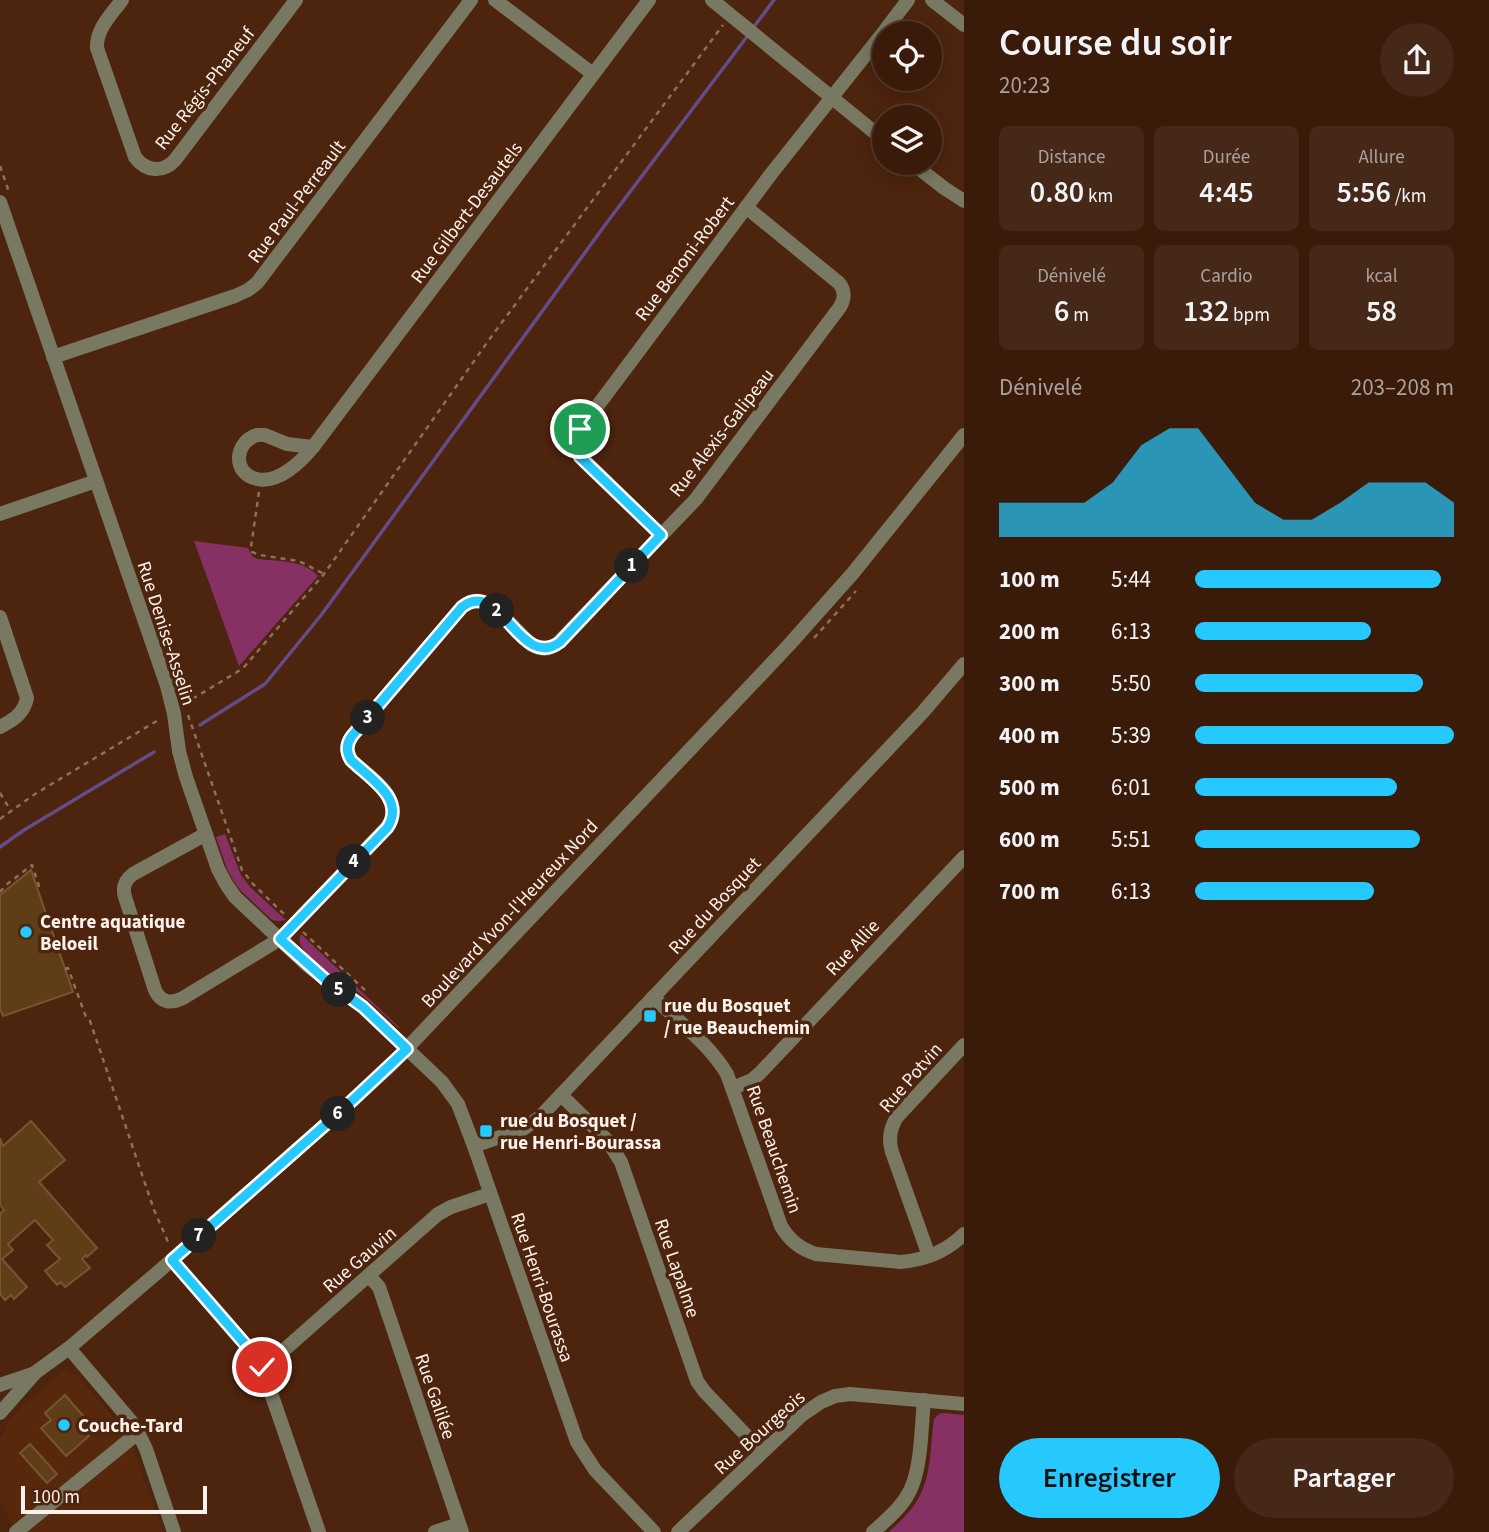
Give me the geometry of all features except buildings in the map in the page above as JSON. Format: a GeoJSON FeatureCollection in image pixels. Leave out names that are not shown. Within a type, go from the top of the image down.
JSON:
{"type":"FeatureCollection","features":[{"type":"Feature","properties":{"kind":"street","name":"Rue Régis-Phaneuf"},"geometry":{"type":"LineString","coordinates":[[122,0],[99,32],[97,48],[135,157],[143,166],[154,170],[166,167],[176,160],[296,0]]}},
{"type":"Feature","properties":{"kind":"street","name":"Rue Paul-Perreault"},"geometry":{"type":"LineString","coordinates":[[53,357],[235,296],[257,283],[471,0]]}},
{"type":"Feature","properties":{"kind":"street"},"geometry":{"type":"LineString","coordinates":[[495,0],[593,74]]}},
{"type":"Feature","properties":{"kind":"street","name":"Rue Gilbert-Desautels"},"geometry":{"type":"LineString","coordinates":[[313,447],[287,444],[265,435],[257,435],[244,443],[240,450],[240,465],[247,475],[265,480],[297,466],[313,447],[649,0]]}},
{"type":"Feature","properties":{"kind":"street"},"geometry":{"type":"LineString","coordinates":[[712,0],[729,21],[765,43],[872,130]]}},
{"type":"Feature","properties":{"kind":"street","name":"Rue Benoni-Robert"},"geometry":{"type":"LineString","coordinates":[[661,535],[583,459],[577,450],[577,435],[746,206],[908,0]]}},
{"type":"Feature","properties":{"kind":"street"},"geometry":{"type":"LineString","coordinates":[[932,0],[964,25]]}},
{"type":"Feature","properties":{"kind":"street"},"geometry":{"type":"LineString","coordinates":[[927,175],[964,201]]}},
{"type":"Feature","properties":{"kind":"street","name":"Rue Denise-Asselin"},"geometry":{"type":"LineString","coordinates":[[0,202],[167,686],[179,751],[218,869],[236,897],[280,939],[327,981],[363,1007],[407,1049]]}},
{"type":"Feature","properties":{"kind":"street","name":"Rue Alexis-Galipeau"},"geometry":{"type":"LineString","coordinates":[[280,939],[391,822],[394,810],[391,799],[351,760],[348,742],[462,607],[475,601],[485,602],[532,645],[543,649],[560,642],[696,499],[840,307],[843,293],[839,282],[746,206]]}},
{"type":"Feature","properties":{"kind":"street","name":"Boulevard Yvon-l'Heureux Nord"},"geometry":{"type":"LineString","coordinates":[[0,1413],[36,1373],[174,1258],[407,1049],[788,646],[853,573],[964,435]]}},
{"type":"Feature","properties":{"kind":"street"},"geometry":{"type":"LineString","coordinates":[[0,514],[96,481]]}},
{"type":"Feature","properties":{"kind":"street"},"geometry":{"type":"LineString","coordinates":[[0,617],[27,698],[21,713],[0,727]]}},
{"type":"Feature","properties":{"kind":"street","name":"Rue du Bosquet"},"geometry":{"type":"LineString","coordinates":[[474,1146],[527,1127],[536,1121],[923,712],[964,664]]}},
{"type":"Feature","properties":{"kind":"street"},"geometry":{"type":"LineString","coordinates":[[206,834],[133,874],[124,886],[125,897],[156,993],[167,1001],[177,1001],[280,939]]}},
{"type":"Feature","properties":{"kind":"street","name":"Rue Allie"},"geometry":{"type":"LineString","coordinates":[[733,1088],[752,1080],[760,1073],[964,857]]}},
{"type":"Feature","properties":{"kind":"street","name":"Rue Beauchemin"},"geometry":{"type":"LineString","coordinates":[[653,997],[714,1056],[727,1074],[781,1226],[795,1244],[816,1254],[890,1262],[908,1261],[929,1256],[964,1234]]}},
{"type":"Feature","properties":{"kind":"street","name":"Rue Potvin"},"geometry":{"type":"LineString","coordinates":[[929,1256],[892,1152],[890,1131],[902,1110],[964,1045]]}},
{"type":"Feature","properties":{"kind":"street","name":"Rue Henri-Bourassa"},"geometry":{"type":"LineString","coordinates":[[407,1049],[451,1093],[458,1104],[569,1423],[581,1450],[595,1471],[654,1532]]}},
{"type":"Feature","properties":{"kind":"street","name":"Rue Lapalme"},"geometry":{"type":"LineString","coordinates":[[561,1095],[607,1140],[621,1162],[697,1381],[762,1452]]}},
{"type":"Feature","properties":{"kind":"street","name":"Rue Gauvin"},"geometry":{"type":"LineString","coordinates":[[262,1367],[438,1214],[490,1194]]}},
{"type":"Feature","properties":{"kind":"street"},"geometry":{"type":"LineString","coordinates":[[174,1258],[262,1367],[319,1532]]}},
{"type":"Feature","properties":{"kind":"street","name":"Rue Galilée"},"geometry":{"type":"LineString","coordinates":[[369,1276],[379,1287],[461,1528]]}},
{"type":"Feature","properties":{"kind":"street"},"geometry":{"type":"LineString","coordinates":[[69,1348],[139,1432],[174,1532]]}},
{"type":"Feature","properties":{"kind":"street","name":"Boulevard Yvon-l'Heureux Nord"},"geometry":{"type":"LineString","coordinates":[[0,1385],[36,1373]]}},
{"type":"Feature","properties":{"kind":"street","name":"Rue Bourgeois"},"geometry":{"type":"LineString","coordinates":[[678,1532],[808,1410],[821,1402],[835,1396],[858,1394],[964,1404]]}},
{"type":"Feature","properties":{"kind":"street"},"geometry":{"type":"LineString","coordinates":[[873,1532],[901,1505],[912,1487],[918,1467],[924,1400]]}},
{"type":"Feature","properties":{"kind":"street"},"geometry":{"type":"LineString","coordinates":[[16,1532],[139,1432]]}},
{"type":"Feature","properties":{"kind":"street"},"geometry":{"type":"LineString","coordinates":[[435,1532],[461,1528]]}},
{"type":"Feature","properties":{"kind":"path"},"geometry":{"type":"LineString","coordinates":[[185,703],[245,666],[324,574],[491,337],[729,21]]}},
{"type":"Feature","properties":{"kind":"path"},"geometry":{"type":"LineString","coordinates":[[260,487],[252,552],[299,561],[324,574]]}},
{"type":"Feature","properties":{"kind":"path"},"geometry":{"type":"LineString","coordinates":[[0,819],[43,789],[165,716]]}},
{"type":"Feature","properties":{"kind":"path"},"geometry":{"type":"LineString","coordinates":[[0,793],[11,811]]}},
{"type":"Feature","properties":{"kind":"path"},"geometry":{"type":"LineString","coordinates":[[0,892],[32,865],[38,889]]}},
{"type":"Feature","properties":{"kind":"path"},"geometry":{"type":"LineString","coordinates":[[303,932],[371,996]]}},
{"type":"Feature","properties":{"kind":"path"},"geometry":{"type":"LineString","coordinates":[[65,969],[68,968],[95,1034],[154,1210],[174,1258]]}},
{"type":"Feature","properties":{"kind":"shaded area"},"geometry":{"type":"Polygon","coordinates":[[[194,541],[248,548],[257,559],[298,564],[318,576],[239,666],[194,541]]]}},
{"type":"Feature","properties":{"kind":"shaded area"},"geometry":{"type":"Polygon","coordinates":[[[225,834],[241,875],[251,888],[286,920],[272,920],[233,880],[216,837],[225,834]]]}},
{"type":"Feature","properties":{"kind":"shaded area"},"geometry":{"type":"Polygon","coordinates":[[[301,934],[402,1030],[359,993],[315,962],[301,945],[301,934]]]}},
{"type":"Feature","properties":{"kind":"shaded area"},"geometry":{"type":"Polygon","coordinates":[[[66,1371],[73,1375],[75,1373],[124,1430],[131,1442],[163,1532],[15,1532],[0,1500],[0,1438],[21,1408],[66,1371]]]}},
{"type":"Feature","properties":{"kind":"shaded area"},"geometry":{"type":"Polygon","coordinates":[[[943,1413],[964,1415],[964,1532],[889,1532],[905,1517],[923,1490],[934,1419],[943,1413]]]}},
{"type":"Feature","properties":{"kind":"waterway"},"geometry":{"type":"LineString","coordinates":[[753,28],[774,0]]}},
{"type":"Feature","properties":{"kind":"waterway"},"geometry":{"type":"LineString","coordinates":[[200,725],[265,684],[322,614],[605,225],[749,34]]}},
{"type":"Feature","properties":{"kind":"waterway"},"geometry":{"type":"LineString","coordinates":[[0,847],[154,752]]}},
{"type":"Feature","properties":{"kind":"place","name":"Centre aquatique Beloeil"},"geometry":{"type":"Point","coordinates":[26,932]}},
{"type":"Feature","properties":{"kind":"place","name":"rue du Bosquet / rue Beauchemin"},"geometry":{"type":"Point","coordinates":[650,1016]}},
{"type":"Feature","properties":{"kind":"place","name":"rue du Bosquet / rue Henri-Bourassa"},"geometry":{"type":"Point","coordinates":[486,1131]}},
{"type":"Feature","properties":{"kind":"place","name":"Couche-Tard"},"geometry":{"type":"Point","coordinates":[64,1425]}},
{"type":"Feature","properties":{"kind":"route"},"geometry":{"type":"LineString","coordinates":[[262,1367],[172,1260],[407,1049],[363,1007],[308,966],[280,939],[391,822],[394,810],[391,799],[351,760],[347,750],[348,742],[462,607],[475,601],[485,602],[532,645],[543,649],[550,648],[560,642],[661,535],[580,457],[576,443],[580,429]]}}]}
